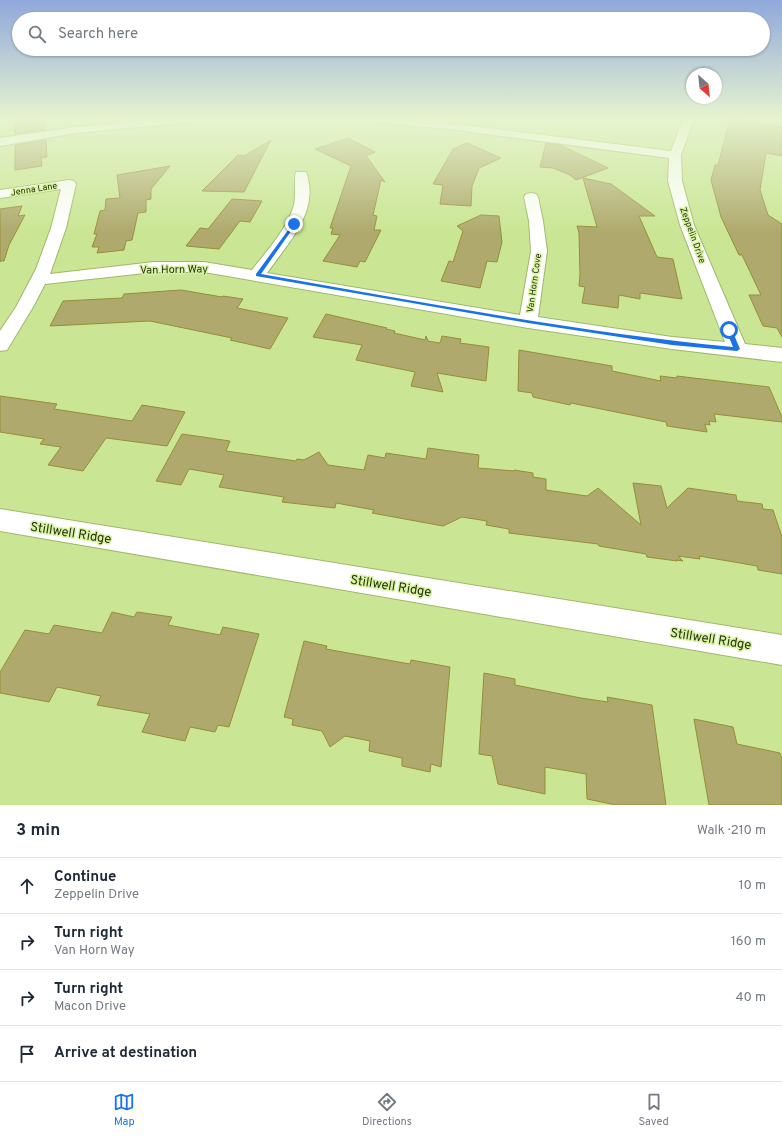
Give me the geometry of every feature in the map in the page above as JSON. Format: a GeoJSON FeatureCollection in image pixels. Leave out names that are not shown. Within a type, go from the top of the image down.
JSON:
{"type":"FeatureCollection","features":[{"type":"Feature","properties":{"kind":"street","name":"Zeppelin Drive"},"geometry":{"type":"LineString","coordinates":[[674,157],[675,181],[687,225],[737,349]]}},
{"type":"Feature","properties":{"kind":"street"},"geometry":{"type":"LineString","coordinates":[[257,275],[294,224],[303,194],[301,175]]}},
{"type":"Feature","properties":{"kind":"street","name":"Jenna Lane"},"geometry":{"type":"LineString","coordinates":[[0,194],[69,184],[57,236],[40,280]]}},
{"type":"Feature","properties":{"kind":"street","name":"Van Horn Cove"},"geometry":{"type":"LineString","coordinates":[[528,322],[539,251],[536,221],[531,197]]}},
{"type":"Feature","properties":{"kind":"street","name":"Van Horn Way"},"geometry":{"type":"LineString","coordinates":[[40,280],[154,268],[204,267],[528,322],[672,343],[782,355]]}},
{"type":"Feature","properties":{"kind":"street"},"geometry":{"type":"LineString","coordinates":[[0,345],[13,327],[40,280]]}},
{"type":"Feature","properties":{"kind":"street","name":"Stillwell Ridge"},"geometry":{"type":"LineString","coordinates":[[0,520],[782,650]]}},
{"type":"Feature","properties":{"kind":"building"},"geometry":{"type":"Polygon","coordinates":[[[15,157],[47,157],[41,158],[42,166],[15,170],[15,157]]]}},
{"type":"Feature","properties":{"kind":"building"},"geometry":{"type":"Polygon","coordinates":[[[236,157],[262,157],[244,192],[202,191],[236,157]]]}},
{"type":"Feature","properties":{"kind":"building"},"geometry":{"type":"Polygon","coordinates":[[[331,157],[366,157],[385,182],[381,180],[373,215],[377,216],[374,230],[381,230],[365,262],[360,261],[357,267],[323,261],[340,235],[331,234],[333,228],[330,228],[351,166],[331,157]]]}},
{"type":"Feature","properties":{"kind":"building"},"geometry":{"type":"Polygon","coordinates":[[[449,157],[498,157],[501,158],[479,168],[472,186],[471,206],[440,204],[443,185],[433,184],[449,157]]]}},
{"type":"Feature","properties":{"kind":"building"},"geometry":{"type":"Polygon","coordinates":[[[543,157],[584,157],[608,168],[576,180],[570,175],[553,168],[540,167],[543,157]]]}},
{"type":"Feature","properties":{"kind":"building"},"geometry":{"type":"Polygon","coordinates":[[[720,157],[765,157],[760,190],[768,215],[782,224],[782,337],[777,328],[763,326],[749,295],[761,295],[742,255],[739,255],[721,217],[711,180],[715,165],[718,165],[720,157]]]}},
{"type":"Feature","properties":{"kind":"building"},"geometry":{"type":"Polygon","coordinates":[[[170,166],[151,189],[151,199],[146,200],[146,212],[138,213],[132,240],[126,241],[124,250],[97,253],[99,247],[92,247],[97,234],[94,234],[100,211],[105,210],[106,199],[120,198],[117,175],[170,166]]]}},
{"type":"Feature","properties":{"kind":"building"},"geometry":{"type":"Polygon","coordinates":[[[583,178],[611,184],[655,216],[639,216],[657,257],[673,259],[682,299],[640,293],[640,299],[619,295],[618,308],[582,303],[585,287],[579,286],[579,233],[577,226],[597,227],[583,178]]]}},
{"type":"Feature","properties":{"kind":"building"},"geometry":{"type":"Polygon","coordinates":[[[232,199],[262,201],[250,222],[240,221],[219,249],[186,246],[200,228],[208,229],[232,199]]]}},
{"type":"Feature","properties":{"kind":"building"},"geometry":{"type":"Polygon","coordinates":[[[22,206],[18,216],[25,215],[9,245],[4,261],[0,262],[0,209],[22,206]]]}},
{"type":"Feature","properties":{"kind":"building"},"geometry":{"type":"Polygon","coordinates":[[[481,215],[499,216],[502,242],[497,262],[487,261],[480,288],[441,281],[449,261],[453,262],[463,231],[457,226],[481,215]]]}},
{"type":"Feature","properties":{"kind":"building"},"geometry":{"type":"Polygon","coordinates":[[[181,290],[243,299],[237,308],[288,318],[270,349],[230,340],[232,338],[150,321],[50,326],[63,301],[122,298],[124,294],[181,290]]]}},
{"type":"Feature","properties":{"kind":"building"},"geometry":{"type":"Polygon","coordinates":[[[326,314],[387,328],[386,329],[395,331],[394,333],[425,340],[426,336],[428,341],[440,343],[442,336],[461,339],[460,343],[489,347],[486,381],[437,373],[443,392],[411,386],[415,372],[356,360],[362,345],[313,337],[326,314]]]}},
{"type":"Feature","properties":{"kind":"building"},"geometry":{"type":"Polygon","coordinates":[[[519,350],[612,366],[612,371],[661,381],[660,376],[677,378],[677,376],[769,387],[782,417],[782,422],[714,414],[716,422],[709,421],[710,425],[705,424],[707,432],[667,426],[666,422],[533,397],[532,393],[518,391],[519,350]]]}},
{"type":"Feature","properties":{"kind":"building"},"geometry":{"type":"Polygon","coordinates":[[[0,396],[57,404],[54,409],[132,421],[142,405],[185,412],[167,446],[106,438],[83,471],[48,465],[61,447],[40,444],[44,439],[0,432],[0,396]]]}},
{"type":"Feature","properties":{"kind":"building"},"geometry":{"type":"Polygon","coordinates":[[[182,434],[230,441],[226,451],[296,461],[297,459],[304,460],[319,452],[328,465],[364,470],[368,455],[385,458],[386,453],[426,459],[428,448],[479,455],[478,468],[514,470],[533,473],[533,477],[546,479],[546,490],[587,496],[598,488],[641,525],[633,483],[661,486],[667,508],[688,488],[736,495],[737,501],[762,504],[763,509],[773,510],[782,537],[782,574],[758,570],[757,566],[699,556],[700,559],[678,556],[683,561],[676,560],[677,561],[647,557],[646,554],[599,546],[598,544],[509,533],[509,529],[486,525],[487,521],[462,517],[443,526],[372,513],[374,510],[336,503],[335,508],[282,502],[284,497],[219,487],[224,475],[189,469],[181,485],[156,481],[182,434]]]}},
{"type":"Feature","properties":{"kind":"building"},"geometry":{"type":"Polygon","coordinates":[[[112,612],[134,617],[137,612],[172,617],[168,625],[220,635],[223,627],[259,634],[229,727],[218,725],[215,732],[190,727],[185,741],[142,732],[150,714],[97,705],[101,696],[57,687],[49,702],[0,693],[0,672],[25,630],[49,634],[54,625],[102,633],[112,612]]]}},
{"type":"Feature","properties":{"kind":"building"},"geometry":{"type":"Polygon","coordinates":[[[304,641],[327,646],[326,649],[410,664],[411,660],[450,667],[441,767],[431,764],[430,772],[402,766],[402,758],[369,751],[370,741],[345,736],[330,747],[322,731],[292,725],[293,719],[284,717],[304,641]]]}},
{"type":"Feature","properties":{"kind":"building"},"geometry":{"type":"Polygon","coordinates":[[[484,673],[515,679],[515,685],[581,698],[608,702],[607,697],[652,705],[666,805],[616,805],[587,799],[586,774],[545,767],[545,794],[498,784],[492,756],[479,754],[484,673]]]}},
{"type":"Feature","properties":{"kind":"building"},"geometry":{"type":"Polygon","coordinates":[[[694,719],[733,727],[737,744],[780,753],[782,760],[782,805],[709,805],[694,719]]]}},
{"type":"Feature","properties":{"kind":"route"},"geometry":{"type":"LineString","coordinates":[[294,224],[257,275],[528,322],[672,343],[737,349],[729,330]]}}]}
